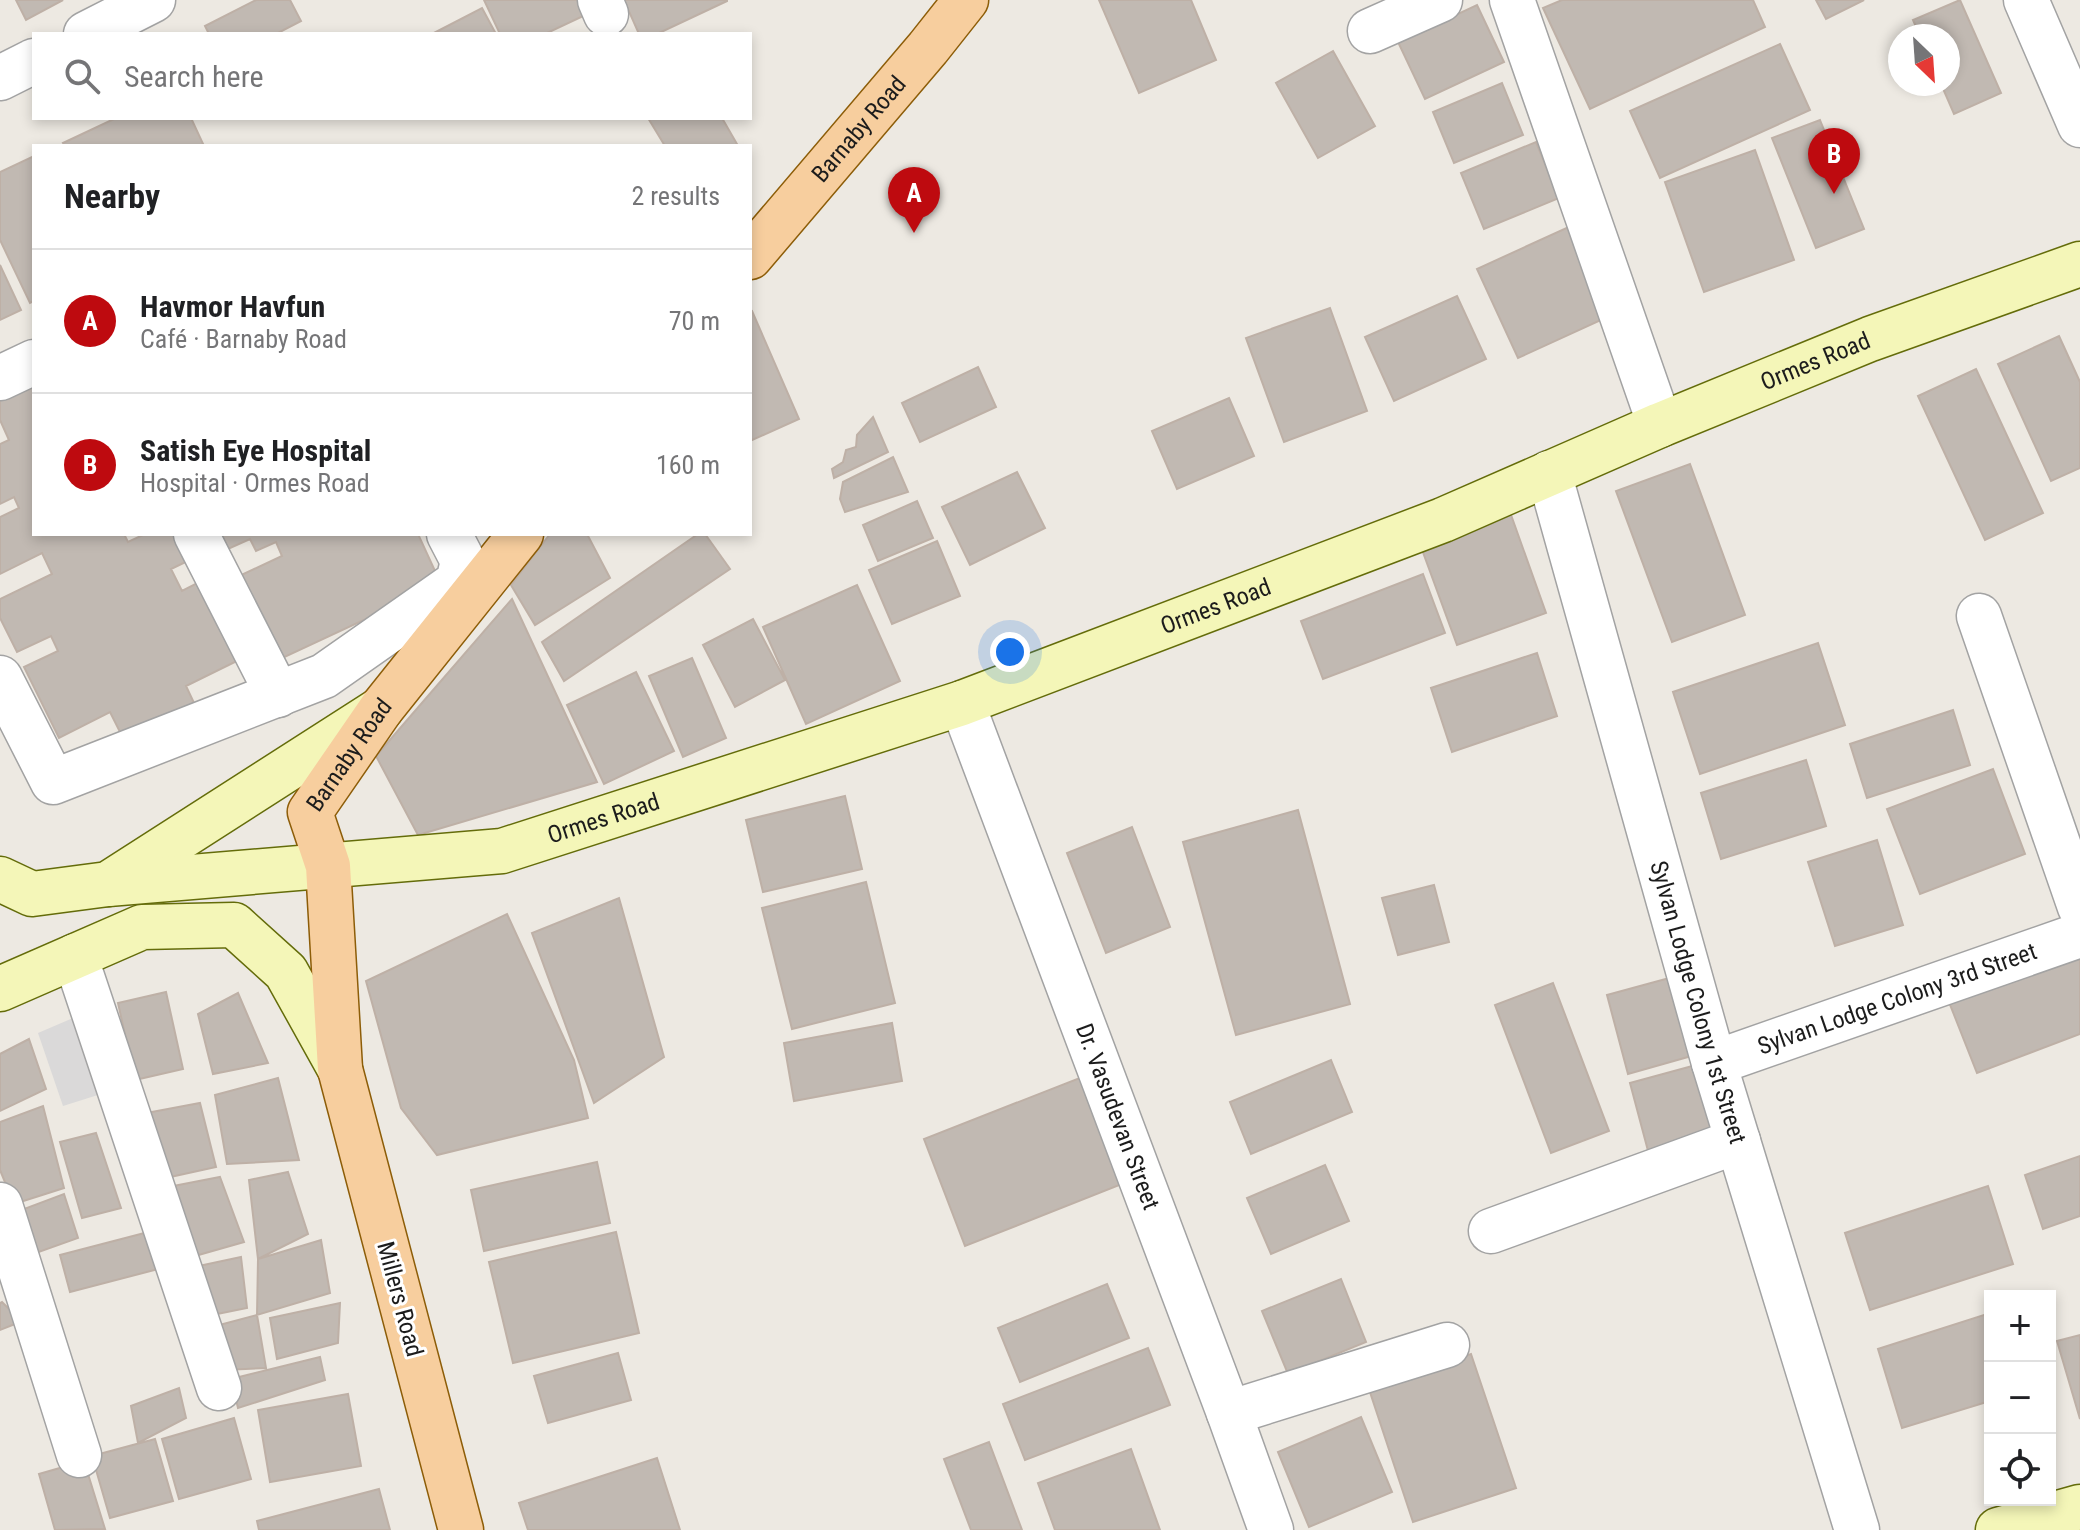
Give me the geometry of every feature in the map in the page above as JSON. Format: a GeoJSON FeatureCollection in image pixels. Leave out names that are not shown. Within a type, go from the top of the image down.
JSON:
{"type":"FeatureCollection","features":[{"type":"Feature","properties":{"kind":"main road","name":"Barnaby Road"},"geometry":{"type":"LineString","coordinates":[[752,255],[966,0]]}},
{"type":"Feature","properties":{"kind":"main road","name":"Barnaby Road"},"geometry":{"type":"LineString","coordinates":[[340,1069],[328,866],[310,812],[387,701],[519,536]]}},
{"type":"Feature","properties":{"kind":"main road","name":"Millers Road"},"geometry":{"type":"LineString","coordinates":[[340,1069],[461,1530]]}},
{"type":"Feature","properties":{"kind":"street"},"geometry":{"type":"LineString","coordinates":[[90,32],[153,0]]}},
{"type":"Feature","properties":{"kind":"street"},"geometry":{"type":"LineString","coordinates":[[1370,31],[1440,0]]}},
{"type":"Feature","properties":{"kind":"street"},"geometry":{"type":"LineString","coordinates":[[1512,0],[1660,425]]}},
{"type":"Feature","properties":{"kind":"street"},"geometry":{"type":"LineString","coordinates":[[2026,0],[2080,125]]}},
{"type":"Feature","properties":{"kind":"street"},"geometry":{"type":"LineString","coordinates":[[0,78],[32,62]]}},
{"type":"Feature","properties":{"kind":"street","name":"Ormes Road"},"geometry":{"type":"LineString","coordinates":[[0,879],[32,894],[108,884],[502,851],[962,703],[1443,520],[1660,425],[1870,339],[2080,264]]}},
{"type":"Feature","properties":{"kind":"street"},"geometry":{"type":"LineString","coordinates":[[0,378],[32,363]]}},
{"type":"Feature","properties":{"kind":"street","name":"Sylvan Lodge Colony 1st Street"},"geometry":{"type":"LineString","coordinates":[[1549,473],[1714,1063],[1857,1530]]}},
{"type":"Feature","properties":{"kind":"street"},"geometry":{"type":"LineString","coordinates":[[197,536],[278,695]]}},
{"type":"Feature","properties":{"kind":"street"},"geometry":{"type":"LineString","coordinates":[[0,678],[53,782],[324,676],[458,582],[463,561],[450,536]]}},
{"type":"Feature","properties":{"kind":"street"},"geometry":{"type":"LineString","coordinates":[[1979,616],[2080,907]]}},
{"type":"Feature","properties":{"kind":"street"},"geometry":{"type":"LineString","coordinates":[[324,676],[387,701]]}},
{"type":"Feature","properties":{"kind":"street"},"geometry":{"type":"LineString","coordinates":[[108,884],[387,701]]}},
{"type":"Feature","properties":{"kind":"street","name":"Dr. Vasudevan Street"},"geometry":{"type":"LineString","coordinates":[[962,703],[1271,1530]]}},
{"type":"Feature","properties":{"kind":"street"},"geometry":{"type":"LineString","coordinates":[[0,989],[142,927],[234,925],[286,972],[340,1069]]}},
{"type":"Feature","properties":{"kind":"street","name":"Sylvan Lodge Colony 3rd Street"},"geometry":{"type":"LineString","coordinates":[[1714,1063],[2080,935]]}},
{"type":"Feature","properties":{"kind":"street"},"geometry":{"type":"LineString","coordinates":[[75,956],[219,1388]]}},
{"type":"Feature","properties":{"kind":"street"},"geometry":{"type":"LineString","coordinates":[[1491,1231],[1738,1141]]}},
{"type":"Feature","properties":{"kind":"street"},"geometry":{"type":"LineString","coordinates":[[0,1205],[79,1455]]}},
{"type":"Feature","properties":{"kind":"street"},"geometry":{"type":"LineString","coordinates":[[1229,1413],[1447,1345]]}},
{"type":"Feature","properties":{"kind":"street"},"geometry":{"type":"LineString","coordinates":[[1998,1530],[2080,1507]]}},
{"type":"Feature","properties":{"kind":"shaded area"},"geometry":{"type":"Polygon","coordinates":[[[73,1018],[101,1094],[63,1106],[38,1033],[73,1018]]]}},
{"type":"Feature","properties":{"kind":"building"},"geometry":{"type":"Polygon","coordinates":[[[16,0],[63,0],[26,20],[16,0]]]}},
{"type":"Feature","properties":{"kind":"building"},"geometry":{"type":"Polygon","coordinates":[[[256,0],[290,0],[301,21],[280,32],[208,32],[205,26],[256,0]]]}},
{"type":"Feature","properties":{"kind":"building"},"geometry":{"type":"Polygon","coordinates":[[[484,0],[591,0],[596,10],[549,32],[499,32],[484,0]]]}},
{"type":"Feature","properties":{"kind":"building"},"geometry":{"type":"Polygon","coordinates":[[[624,0],[727,0],[661,32],[638,32],[624,0]]]}},
{"type":"Feature","properties":{"kind":"building"},"geometry":{"type":"Polygon","coordinates":[[[1099,0],[1191,0],[1216,60],[1139,93],[1099,0]]]}},
{"type":"Feature","properties":{"kind":"building"},"geometry":{"type":"Polygon","coordinates":[[[1562,0],[1753,0],[1765,27],[1590,109],[1543,8],[1562,0]]]}},
{"type":"Feature","properties":{"kind":"building"},"geometry":{"type":"Polygon","coordinates":[[[1816,0],[1864,0],[1826,19],[1816,0]]]}},
{"type":"Feature","properties":{"kind":"building"},"geometry":{"type":"Polygon","coordinates":[[[1960,0],[2001,93],[1954,114],[1946,96],[1960,96],[1960,24],[1915,24],[1913,20],[1960,0]]]}},
{"type":"Feature","properties":{"kind":"building"},"geometry":{"type":"Polygon","coordinates":[[[1477,5],[1504,62],[1425,99],[1398,42],[1477,5]]]}},
{"type":"Feature","properties":{"kind":"building"},"geometry":{"type":"Polygon","coordinates":[[[482,8],[495,32],[436,32],[482,8]]]}},
{"type":"Feature","properties":{"kind":"building"},"geometry":{"type":"Polygon","coordinates":[[[1780,44],[1810,110],[1660,178],[1630,111],[1780,44]]]}},
{"type":"Feature","properties":{"kind":"building"},"geometry":{"type":"Polygon","coordinates":[[[1333,51],[1375,126],[1318,158],[1276,83],[1333,51]]]}},
{"type":"Feature","properties":{"kind":"building"},"geometry":{"type":"Polygon","coordinates":[[[1502,83],[1523,135],[1454,163],[1433,112],[1502,83]]]}},
{"type":"Feature","properties":{"kind":"building"},"geometry":{"type":"Polygon","coordinates":[[[112,120],[192,120],[203,144],[64,144],[112,120]]]}},
{"type":"Feature","properties":{"kind":"building"},"geometry":{"type":"Polygon","coordinates":[[[649,120],[723,120],[737,144],[664,144],[649,120]]]}},
{"type":"Feature","properties":{"kind":"building"},"geometry":{"type":"Polygon","coordinates":[[[1820,120],[1864,229],[1816,248],[1772,138],[1820,120]]]}},
{"type":"Feature","properties":{"kind":"building"},"geometry":{"type":"Polygon","coordinates":[[[1536,142],[1559,198],[1484,229],[1461,173],[1536,142]]]}},
{"type":"Feature","properties":{"kind":"building"},"geometry":{"type":"Polygon","coordinates":[[[1755,150],[1794,260],[1704,292],[1665,182],[1755,150]]]}},
{"type":"Feature","properties":{"kind":"building"},"geometry":{"type":"Polygon","coordinates":[[[32,157],[30,303],[0,240],[0,172],[32,157]]]}},
{"type":"Feature","properties":{"kind":"building"},"geometry":{"type":"Polygon","coordinates":[[[1573,225],[1614,314],[1518,358],[1477,269],[1573,225]]]}},
{"type":"Feature","properties":{"kind":"building"},"geometry":{"type":"Polygon","coordinates":[[[0,265],[21,310],[0,320],[0,265]]]}},
{"type":"Feature","properties":{"kind":"building"},"geometry":{"type":"Polygon","coordinates":[[[1457,296],[1486,359],[1394,401],[1365,337],[1457,296]]]}},
{"type":"Feature","properties":{"kind":"building"},"geometry":{"type":"Polygon","coordinates":[[[1330,308],[1367,411],[1284,442],[1246,338],[1330,308]]]}},
{"type":"Feature","properties":{"kind":"building"},"geometry":{"type":"Polygon","coordinates":[[[752,311],[799,419],[752,440],[752,311]]]}},
{"type":"Feature","properties":{"kind":"building"},"geometry":{"type":"Polygon","coordinates":[[[2059,336],[2080,382],[2080,468],[2051,481],[1998,364],[2059,336]]]}},
{"type":"Feature","properties":{"kind":"building"},"geometry":{"type":"Polygon","coordinates":[[[978,367],[996,407],[920,442],[902,403],[978,367]]]}},
{"type":"Feature","properties":{"kind":"building"},"geometry":{"type":"Polygon","coordinates":[[[1976,369],[2043,513],[1985,540],[1918,396],[1976,369]]]}},
{"type":"Feature","properties":{"kind":"building"},"geometry":{"type":"Polygon","coordinates":[[[26,374],[32,387],[32,536],[125,536],[128,542],[141,536],[186,536],[196,557],[171,569],[182,591],[207,578],[245,657],[186,686],[195,705],[124,740],[110,712],[59,738],[24,667],[58,651],[51,636],[17,652],[0,618],[0,599],[52,574],[42,553],[0,574],[0,517],[19,508],[14,497],[0,504],[0,444],[9,440],[0,420],[0,387],[26,374]]]}},
{"type":"Feature","properties":{"kind":"building"},"geometry":{"type":"Polygon","coordinates":[[[1229,398],[1254,456],[1177,489],[1152,431],[1229,398]]]}},
{"type":"Feature","properties":{"kind":"building"},"geometry":{"type":"Polygon","coordinates":[[[873,417],[888,452],[834,478],[832,469],[843,462],[846,450],[856,447],[857,435],[873,417]]]}},
{"type":"Feature","properties":{"kind":"building"},"geometry":{"type":"Polygon","coordinates":[[[893,457],[908,492],[845,512],[840,499],[843,482],[893,457]]]}},
{"type":"Feature","properties":{"kind":"building"},"geometry":{"type":"Polygon","coordinates":[[[1690,464],[1745,615],[1672,642],[1616,491],[1690,464]]]}},
{"type":"Feature","properties":{"kind":"building"},"geometry":{"type":"Polygon","coordinates":[[[1017,472],[1045,528],[970,565],[942,507],[1017,472]]]}},
{"type":"Feature","properties":{"kind":"building"},"geometry":{"type":"Polygon","coordinates":[[[917,501],[933,538],[878,561],[863,525],[917,501]]]}},
{"type":"Feature","properties":{"kind":"building"},"geometry":{"type":"Polygon","coordinates":[[[1510,512],[1546,613],[1457,645],[1420,544],[1510,512]]]}},
{"type":"Feature","properties":{"kind":"building"},"geometry":{"type":"Polygon","coordinates":[[[222,536],[419,536],[441,584],[276,661],[237,577],[282,556],[276,542],[256,551],[250,539],[228,549],[222,536]]]}},
{"type":"Feature","properties":{"kind":"building"},"geometry":{"type":"Polygon","coordinates":[[[548,536],[588,536],[610,578],[535,625],[511,585],[548,536]]]}},
{"type":"Feature","properties":{"kind":"building"},"geometry":{"type":"Polygon","coordinates":[[[695,536],[706,536],[730,569],[564,681],[542,642],[695,536]]]}},
{"type":"Feature","properties":{"kind":"building"},"geometry":{"type":"Polygon","coordinates":[[[937,541],[960,596],[892,624],[869,570],[937,541]]]}},
{"type":"Feature","properties":{"kind":"building"},"geometry":{"type":"Polygon","coordinates":[[[1423,574],[1445,633],[1323,679],[1301,621],[1423,574]]]}},
{"type":"Feature","properties":{"kind":"building"},"geometry":{"type":"Polygon","coordinates":[[[857,585],[900,681],[806,724],[763,627],[857,585]]]}},
{"type":"Feature","properties":{"kind":"building"},"geometry":{"type":"Polygon","coordinates":[[[512,599],[597,782],[418,835],[376,756],[512,599]]]}},
{"type":"Feature","properties":{"kind":"building"},"geometry":{"type":"Polygon","coordinates":[[[753,619],[785,680],[735,707],[703,645],[753,619]]]}},
{"type":"Feature","properties":{"kind":"building"},"geometry":{"type":"Polygon","coordinates":[[[1818,643],[1845,725],[1700,774],[1673,692],[1818,643]]]}},
{"type":"Feature","properties":{"kind":"building"},"geometry":{"type":"Polygon","coordinates":[[[1537,653],[1557,716],[1452,752],[1431,688],[1537,653]]]}},
{"type":"Feature","properties":{"kind":"building"},"geometry":{"type":"Polygon","coordinates":[[[692,658],[726,738],[683,757],[649,676],[692,658]]]}},
{"type":"Feature","properties":{"kind":"building"},"geometry":{"type":"Polygon","coordinates":[[[636,672],[674,751],[604,784],[567,705],[636,672]]]}},
{"type":"Feature","properties":{"kind":"building"},"geometry":{"type":"Polygon","coordinates":[[[1953,710],[1970,765],[1867,798],[1850,744],[1953,710]]]}},
{"type":"Feature","properties":{"kind":"building"},"geometry":{"type":"Polygon","coordinates":[[[1806,760],[1826,826],[1721,859],[1701,793],[1806,760]]]}},
{"type":"Feature","properties":{"kind":"building"},"geometry":{"type":"Polygon","coordinates":[[[1993,769],[2025,854],[1920,894],[1887,809],[1993,769]]]}},
{"type":"Feature","properties":{"kind":"building"},"geometry":{"type":"Polygon","coordinates":[[[845,796],[862,869],[763,892],[746,820],[845,796]]]}},
{"type":"Feature","properties":{"kind":"building"},"geometry":{"type":"Polygon","coordinates":[[[1298,810],[1350,1004],[1236,1035],[1183,842],[1298,810]]]}},
{"type":"Feature","properties":{"kind":"building"},"geometry":{"type":"Polygon","coordinates":[[[1132,827],[1170,927],[1106,953],[1067,853],[1132,827]]]}},
{"type":"Feature","properties":{"kind":"building"},"geometry":{"type":"Polygon","coordinates":[[[1877,840],[1903,925],[1835,946],[1808,862],[1877,840]]]}},
{"type":"Feature","properties":{"kind":"building"},"geometry":{"type":"Polygon","coordinates":[[[866,882],[895,1003],[792,1029],[762,908],[866,882]]]}},
{"type":"Feature","properties":{"kind":"building"},"geometry":{"type":"Polygon","coordinates":[[[1434,885],[1449,942],[1398,955],[1382,898],[1434,885]]]}},
{"type":"Feature","properties":{"kind":"building"},"geometry":{"type":"Polygon","coordinates":[[[619,898],[664,1057],[594,1103],[532,933],[619,898]]]}},
{"type":"Feature","properties":{"kind":"building"},"geometry":{"type":"Polygon","coordinates":[[[507,914],[574,1060],[588,1118],[437,1155],[401,1108],[366,981],[507,914]]]}},
{"type":"Feature","properties":{"kind":"building"},"geometry":{"type":"Polygon","coordinates":[[[2075,949],[2080,961],[2080,1034],[1977,1073],[1947,997],[2075,949]]]}},
{"type":"Feature","properties":{"kind":"building"},"geometry":{"type":"Polygon","coordinates":[[[1673,977],[1695,1055],[1628,1074],[1607,995],[1673,977]]]}},
{"type":"Feature","properties":{"kind":"building"},"geometry":{"type":"Polygon","coordinates":[[[1553,983],[1609,1131],[1551,1153],[1495,1005],[1553,983]]]}},
{"type":"Feature","properties":{"kind":"building"},"geometry":{"type":"Polygon","coordinates":[[[166,992],[183,1069],[135,1080],[118,1003],[166,992]]]}},
{"type":"Feature","properties":{"kind":"building"},"geometry":{"type":"Polygon","coordinates":[[[238,993],[268,1063],[213,1074],[198,1014],[238,993]]]}},
{"type":"Feature","properties":{"kind":"building"},"geometry":{"type":"Polygon","coordinates":[[[892,1023],[902,1081],[794,1101],[784,1043],[892,1023]]]}},
{"type":"Feature","properties":{"kind":"building"},"geometry":{"type":"Polygon","coordinates":[[[29,1039],[46,1089],[0,1111],[0,1054],[29,1039]]]}},
{"type":"Feature","properties":{"kind":"building"},"geometry":{"type":"Polygon","coordinates":[[[1331,1060],[1352,1112],[1251,1154],[1230,1102],[1331,1060]]]}},
{"type":"Feature","properties":{"kind":"building"},"geometry":{"type":"Polygon","coordinates":[[[1696,1065],[1718,1143],[1651,1162],[1630,1083],[1696,1065]]]}},
{"type":"Feature","properties":{"kind":"building"},"geometry":{"type":"Polygon","coordinates":[[[1090,1074],[1132,1180],[965,1246],[924,1139],[1090,1074]]]}},
{"type":"Feature","properties":{"kind":"building"},"geometry":{"type":"Polygon","coordinates":[[[278,1078],[299,1160],[227,1164],[215,1095],[278,1078]]]}},
{"type":"Feature","properties":{"kind":"building"},"geometry":{"type":"Polygon","coordinates":[[[200,1103],[216,1167],[161,1179],[141,1114],[200,1103]]]}},
{"type":"Feature","properties":{"kind":"building"},"geometry":{"type":"Polygon","coordinates":[[[43,1106],[64,1188],[14,1204],[0,1170],[0,1122],[43,1106]]]}},
{"type":"Feature","properties":{"kind":"building"},"geometry":{"type":"Polygon","coordinates":[[[96,1133],[121,1208],[82,1218],[60,1142],[96,1133]]]}},
{"type":"Feature","properties":{"kind":"building"},"geometry":{"type":"Polygon","coordinates":[[[2080,1156],[2080,1216],[2043,1229],[2025,1175],[2080,1156]]]}},
{"type":"Feature","properties":{"kind":"building"},"geometry":{"type":"Polygon","coordinates":[[[597,1162],[610,1223],[484,1251],[471,1190],[597,1162]]]}},
{"type":"Feature","properties":{"kind":"building"},"geometry":{"type":"Polygon","coordinates":[[[1325,1165],[1349,1221],[1271,1254],[1247,1198],[1325,1165]]]}},
{"type":"Feature","properties":{"kind":"building"},"geometry":{"type":"Polygon","coordinates":[[[288,1172],[308,1234],[258,1259],[249,1180],[288,1172]]]}},
{"type":"Feature","properties":{"kind":"building"},"geometry":{"type":"Polygon","coordinates":[[[220,1177],[244,1242],[188,1258],[168,1187],[220,1177]]]}},
{"type":"Feature","properties":{"kind":"building"},"geometry":{"type":"Polygon","coordinates":[[[1988,1186],[2013,1264],[1870,1310],[1845,1233],[1988,1186]]]}},
{"type":"Feature","properties":{"kind":"building"},"geometry":{"type":"Polygon","coordinates":[[[64,1194],[78,1238],[33,1254],[16,1212],[64,1194]]]}},
{"type":"Feature","properties":{"kind":"building"},"geometry":{"type":"Polygon","coordinates":[[[156,1230],[166,1267],[70,1292],[60,1255],[156,1230]]]}},
{"type":"Feature","properties":{"kind":"building"},"geometry":{"type":"Polygon","coordinates":[[[616,1232],[639,1333],[513,1363],[489,1262],[616,1232]]]}},
{"type":"Feature","properties":{"kind":"building"},"geometry":{"type":"Polygon","coordinates":[[[321,1240],[330,1293],[257,1315],[258,1259],[321,1240]]]}},
{"type":"Feature","properties":{"kind":"building"},"geometry":{"type":"Polygon","coordinates":[[[241,1257],[247,1308],[207,1316],[194,1267],[241,1257]]]}},
{"type":"Feature","properties":{"kind":"building"},"geometry":{"type":"Polygon","coordinates":[[[1341,1279],[1366,1342],[1288,1374],[1262,1311],[1341,1279]]]}},
{"type":"Feature","properties":{"kind":"building"},"geometry":{"type":"Polygon","coordinates":[[[1107,1284],[1129,1338],[1020,1382],[998,1328],[1107,1284]]]}},
{"type":"Feature","properties":{"kind":"building"},"geometry":{"type":"Polygon","coordinates":[[[0,1303],[8,1308],[17,1303],[20,1322],[0,1330],[0,1303]]]}},
{"type":"Feature","properties":{"kind":"building"},"geometry":{"type":"Polygon","coordinates":[[[340,1303],[338,1343],[277,1359],[270,1318],[340,1303]]]}},
{"type":"Feature","properties":{"kind":"building"},"geometry":{"type":"Polygon","coordinates":[[[257,1315],[266,1368],[225,1370],[212,1327],[257,1315]]]}},
{"type":"Feature","properties":{"kind":"building"},"geometry":{"type":"Polygon","coordinates":[[[1984,1315],[1984,1403],[1902,1428],[1878,1349],[1984,1315]]]}},
{"type":"Feature","properties":{"kind":"building"},"geometry":{"type":"Polygon","coordinates":[[[2080,1335],[2080,1419],[2057,1341],[2080,1335]]]}},
{"type":"Feature","properties":{"kind":"building"},"geometry":{"type":"Polygon","coordinates":[[[1148,1348],[1170,1405],[1025,1460],[1003,1404],[1148,1348]]]}},
{"type":"Feature","properties":{"kind":"building"},"geometry":{"type":"Polygon","coordinates":[[[618,1353],[631,1400],[548,1423],[534,1376],[618,1353]]]}},
{"type":"Feature","properties":{"kind":"building"},"geometry":{"type":"Polygon","coordinates":[[[1471,1354],[1516,1488],[1413,1522],[1369,1389],[1471,1354]]]}},
{"type":"Feature","properties":{"kind":"building"},"geometry":{"type":"Polygon","coordinates":[[[320,1357],[325,1380],[238,1408],[231,1379],[320,1357]]]}},
{"type":"Feature","properties":{"kind":"building"},"geometry":{"type":"Polygon","coordinates":[[[179,1388],[186,1418],[138,1443],[131,1406],[179,1388]]]}},
{"type":"Feature","properties":{"kind":"building"},"geometry":{"type":"Polygon","coordinates":[[[348,1394],[361,1466],[270,1482],[258,1410],[348,1394]]]}},
{"type":"Feature","properties":{"kind":"building"},"geometry":{"type":"Polygon","coordinates":[[[1361,1417],[1392,1492],[1309,1527],[1278,1452],[1361,1417]]]}},
{"type":"Feature","properties":{"kind":"building"},"geometry":{"type":"Polygon","coordinates":[[[234,1418],[251,1479],[179,1499],[162,1439],[234,1418]]]}},
{"type":"Feature","properties":{"kind":"building"},"geometry":{"type":"Polygon","coordinates":[[[155,1439],[173,1501],[110,1518],[92,1456],[155,1439]]]}},
{"type":"Feature","properties":{"kind":"building"},"geometry":{"type":"Polygon","coordinates":[[[989,1442],[1022,1530],[971,1530],[944,1459],[989,1442]]]}},
{"type":"Feature","properties":{"kind":"building"},"geometry":{"type":"Polygon","coordinates":[[[1131,1449],[1160,1530],[1055,1530],[1038,1483],[1131,1449]]]}},
{"type":"Feature","properties":{"kind":"building"},"geometry":{"type":"Polygon","coordinates":[[[657,1458],[680,1530],[528,1530],[519,1503],[657,1458]]]}},
{"type":"Feature","properties":{"kind":"building"},"geometry":{"type":"Polygon","coordinates":[[[84,1461],[105,1529],[55,1530],[39,1474],[84,1461]]]}},
{"type":"Feature","properties":{"kind":"building"},"geometry":{"type":"Polygon","coordinates":[[[379,1489],[390,1530],[259,1530],[257,1521],[379,1489]]]}},
{"type":"Feature","properties":{"kind":"place","name":"Satish Eye Hospital"},"geometry":{"type":"Point","coordinates":[1834,194]}},
{"type":"Feature","properties":{"kind":"place","name":"Havmor Havfun"},"geometry":{"type":"Point","coordinates":[914,233]}}]}
